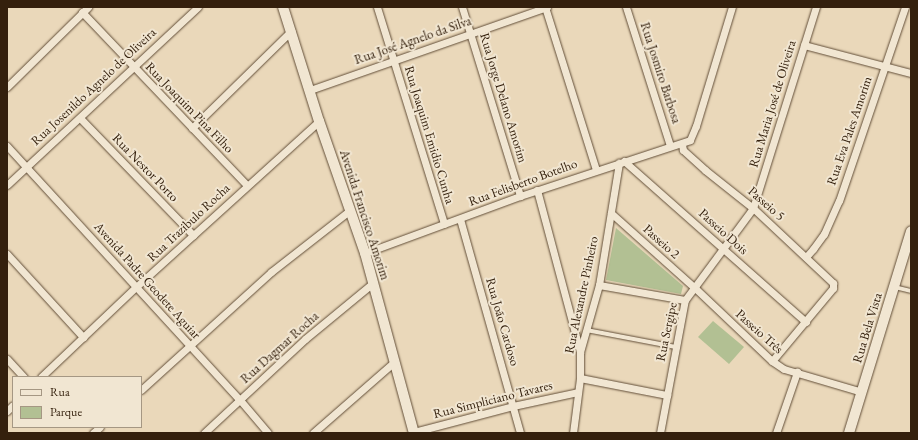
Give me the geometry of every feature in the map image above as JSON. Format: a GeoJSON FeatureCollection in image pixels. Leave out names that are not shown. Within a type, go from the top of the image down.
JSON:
{"type":"FeatureCollection","features":[{"type":"Feature","properties":{"kind":"main road","name":"Avenida Francisco Amorim"},"geometry":{"type":"LineString","coordinates":[[283,7],[319,121],[364,253],[414,432]]}},
{"type":"Feature","properties":{"kind":"main road","name":"Rua Bela Vista"},"geometry":{"type":"LineString","coordinates":[[848,433],[911,231]]}},
{"type":"Feature","properties":{"kind":"street","name":"Rua Josenildo Agnelo de Oliveira"},"geometry":{"type":"LineString","coordinates":[[7,185],[198,7]]}},
{"type":"Feature","properties":{"kind":"street","name":"Rua Joaquim Emidio Cunha"},"geometry":{"type":"LineString","coordinates":[[377,7],[444,224]]}},
{"type":"Feature","properties":{"kind":"street","name":"Rua Jorge Delano Amorim"},"geometry":{"type":"LineString","coordinates":[[462,7],[520,196]]}},
{"type":"Feature","properties":{"kind":"street"},"geometry":{"type":"LineString","coordinates":[[546,7],[596,170]]}},
{"type":"Feature","properties":{"kind":"street","name":"Rua José Agnelo da Silva"},"geometry":{"type":"LineString","coordinates":[[310,90],[546,7]]}},
{"type":"Feature","properties":{"kind":"street","name":"Rua Josmiro Barbosa"},"geometry":{"type":"LineString","coordinates":[[626,7],[670,146]]}},
{"type":"Feature","properties":{"kind":"street","name":"Rua Felisberto Botelho"},"geometry":{"type":"LineString","coordinates":[[364,253],[537,190],[670,146],[682,144],[690,140],[696,126],[732,7]]}},
{"type":"Feature","properties":{"kind":"street","name":"Rua Maria José de Oliveira"},"geometry":{"type":"LineString","coordinates":[[753,208],[816,7]]}},
{"type":"Feature","properties":{"kind":"street","name":"Rua Eva Pales Amorim"},"geometry":{"type":"LineString","coordinates":[[806,257],[814,249],[824,234],[839,200],[905,7]]}},
{"type":"Feature","properties":{"kind":"street","name":"Rua Joaquim Pina Filho"},"geometry":{"type":"LineString","coordinates":[[85,10],[133,67],[247,185]]}},
{"type":"Feature","properties":{"kind":"street"},"geometry":{"type":"LineString","coordinates":[[7,87],[85,10]]}},
{"type":"Feature","properties":{"kind":"street"},"geometry":{"type":"LineString","coordinates":[[192,128],[291,31]]}},
{"type":"Feature","properties":{"kind":"street"},"geometry":{"type":"LineString","coordinates":[[804,45],[911,73]]}},
{"type":"Feature","properties":{"kind":"street","name":"Rua Nestor Porto"},"geometry":{"type":"LineString","coordinates":[[80,118],[193,235]]}},
{"type":"Feature","properties":{"kind":"street","name":"Rua Trazibulo Rocha"},"geometry":{"type":"LineString","coordinates":[[42,376],[136,287],[319,121]]}},
{"type":"Feature","properties":{"kind":"street","name":"Passeio 5"},"geometry":{"type":"LineString","coordinates":[[682,144],[684,150],[705,170],[753,208],[832,281],[834,285],[806,322]]}},
{"type":"Feature","properties":{"kind":"street","name":"Avenida Padre Geodete Aguiar"},"geometry":{"type":"LineString","coordinates":[[7,146],[191,346],[268,433]]}},
{"type":"Feature","properties":{"kind":"street","name":"Rua Alexandre Pinheiro"},"geometry":{"type":"LineString","coordinates":[[572,433],[580,378],[580,352],[599,285],[610,213],[621,162]]}},
{"type":"Feature","properties":{"kind":"street","name":"Passeio Dois"},"geometry":{"type":"LineString","coordinates":[[621,162],[724,249],[806,322]]}},
{"type":"Feature","properties":{"kind":"street"},"geometry":{"type":"LineString","coordinates":[[537,190],[580,352]]}},
{"type":"Feature","properties":{"kind":"street","name":"Rua Sergipe"},"geometry":{"type":"LineString","coordinates":[[660,433],[685,300],[753,208]]}},
{"type":"Feature","properties":{"kind":"street"},"geometry":{"type":"LineString","coordinates":[[142,389],[271,272],[349,211]]}},
{"type":"Feature","properties":{"kind":"street","name":"Passeio 2"},"geometry":{"type":"LineString","coordinates":[[610,213],[695,288]]}},
{"type":"Feature","properties":{"kind":"street","name":"Rua João Cardoso"},"geometry":{"type":"LineString","coordinates":[[460,219],[520,433]]}},
{"type":"Feature","properties":{"kind":"street"},"geometry":{"type":"LineString","coordinates":[[7,254],[84,337]]}},
{"type":"Feature","properties":{"kind":"street","name":"Rua Dagmar Rocha"},"geometry":{"type":"LineString","coordinates":[[204,433],[305,339],[373,283]]}},
{"type":"Feature","properties":{"kind":"street"},"geometry":{"type":"LineString","coordinates":[[599,285],[685,300]]}},
{"type":"Feature","properties":{"kind":"street","name":"Passeio Três"},"geometry":{"type":"LineString","coordinates":[[695,288],[772,362],[784,369],[862,392]]}},
{"type":"Feature","properties":{"kind":"street"},"geometry":{"type":"LineString","coordinates":[[772,362],[806,322]]}},
{"type":"Feature","properties":{"kind":"street"},"geometry":{"type":"LineString","coordinates":[[7,359],[23,376]]}},
{"type":"Feature","properties":{"kind":"street"},"geometry":{"type":"LineString","coordinates":[[313,433],[394,362]]}},
{"type":"Feature","properties":{"kind":"street"},"geometry":{"type":"LineString","coordinates":[[776,433],[797,372]]}},
{"type":"Feature","properties":{"kind":"street"},"geometry":{"type":"LineString","coordinates":[[580,378],[667,395]]}},
{"type":"Feature","properties":{"kind":"street","name":"Rua Simpliciano Tavares"},"geometry":{"type":"LineString","coordinates":[[414,432],[512,406],[578,392]]}},
{"type":"Feature","properties":{"kind":"lane"},"geometry":{"type":"LineString","coordinates":[[894,286],[911,291]]}},
{"type":"Feature","properties":{"kind":"lane"},"geometry":{"type":"LineString","coordinates":[[587,330],[676,347]]}},
{"type":"Feature","properties":{"kind":"green space"},"geometry":{"type":"Polygon","coordinates":[[[616,228],[683,286],[681,294],[606,280],[616,228]]]}},
{"type":"Feature","properties":{"kind":"green space"},"geometry":{"type":"Polygon","coordinates":[[[713,321],[744,347],[729,364],[698,337],[713,321]]]}}]}
